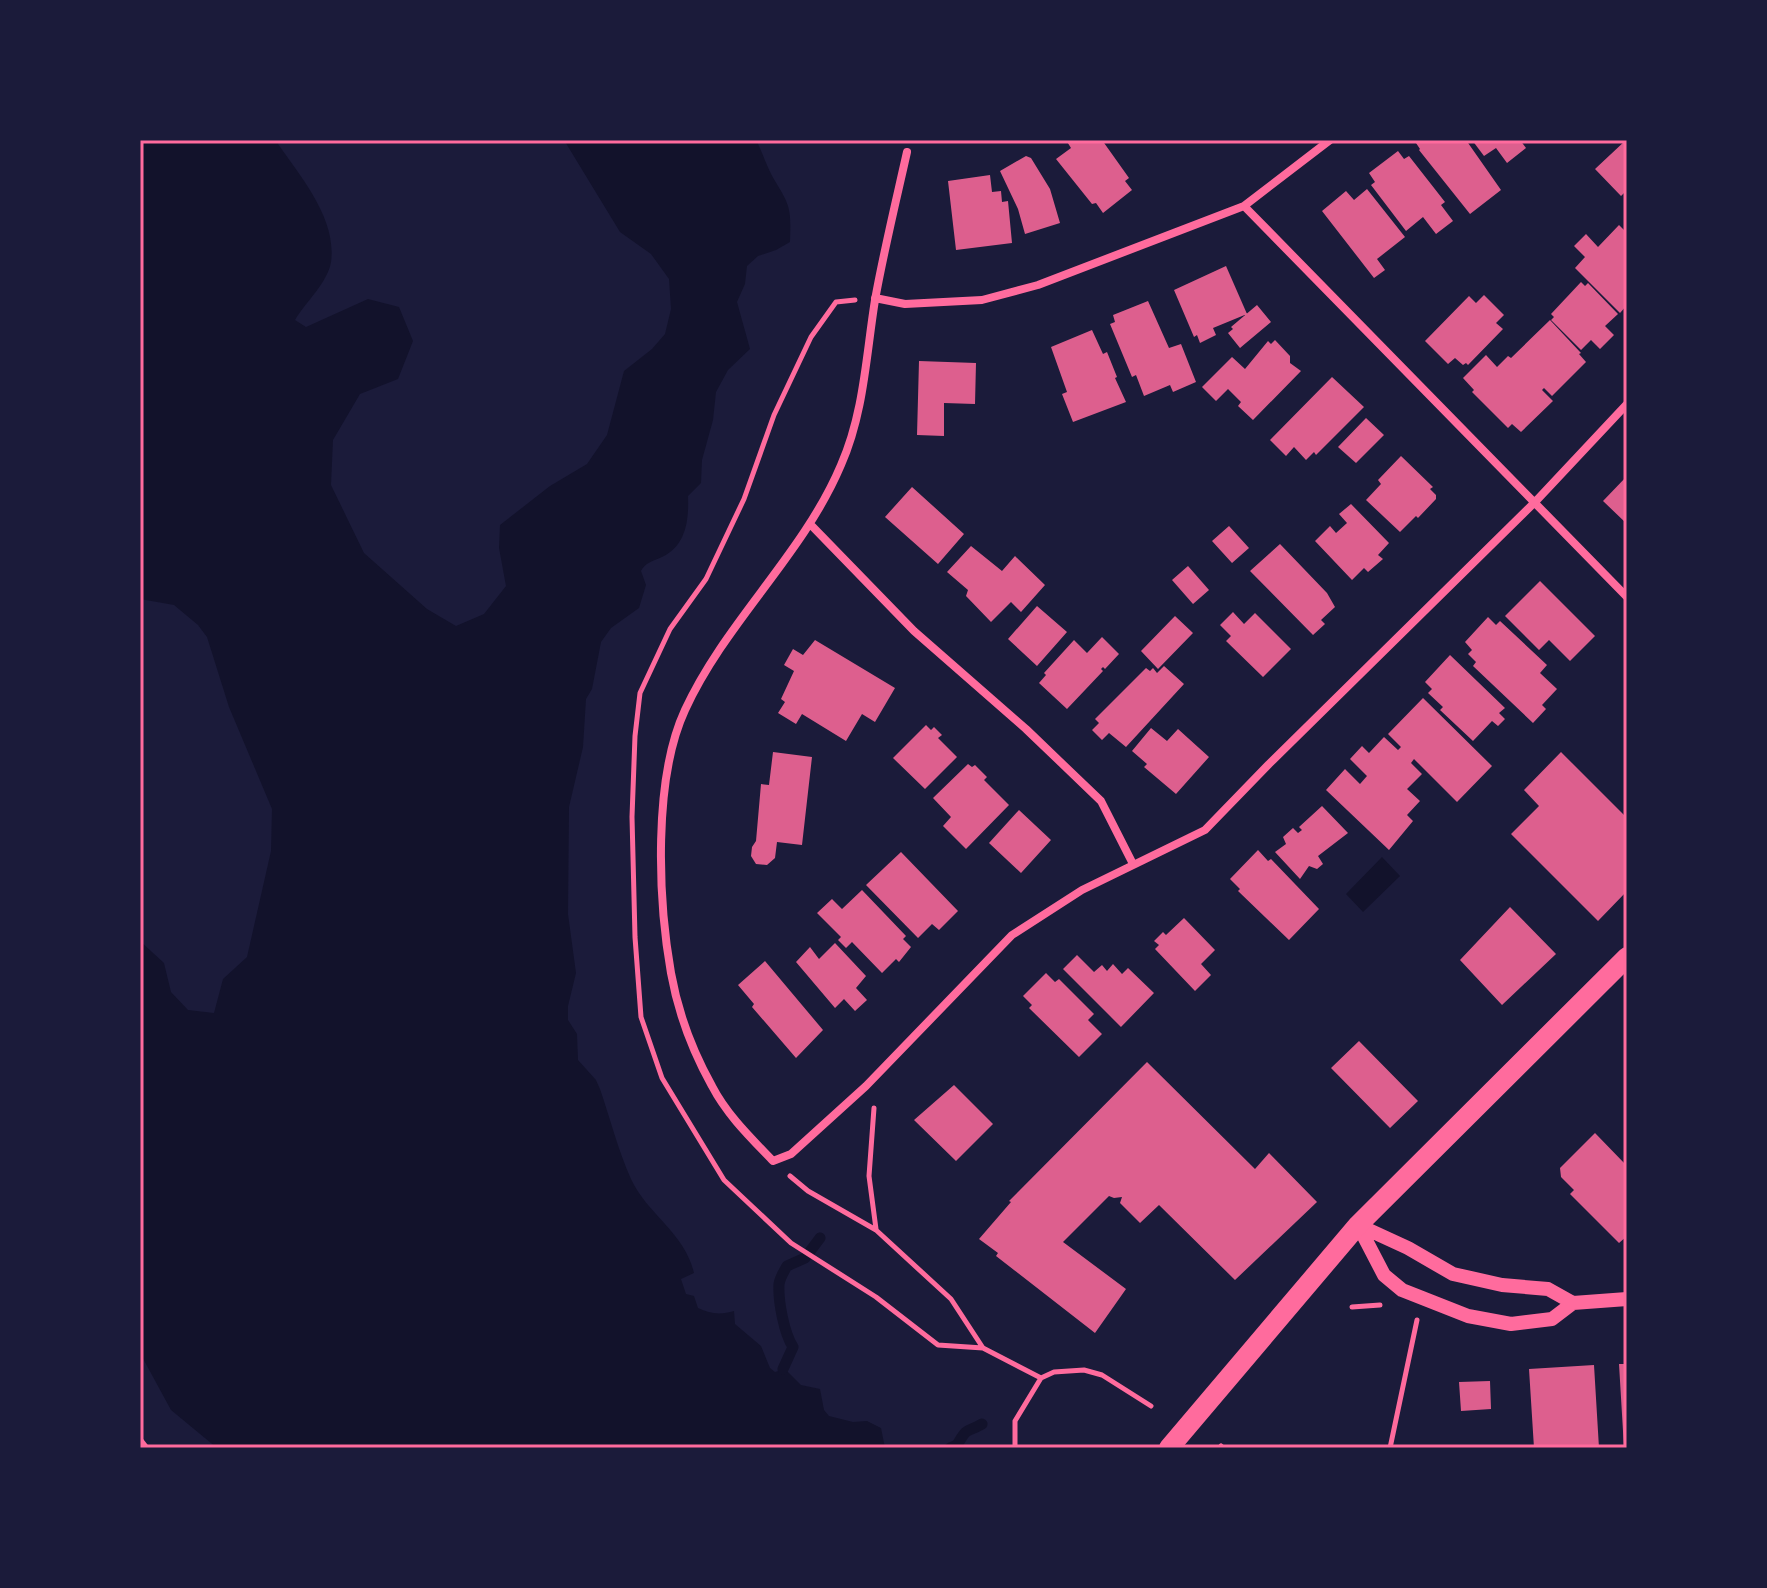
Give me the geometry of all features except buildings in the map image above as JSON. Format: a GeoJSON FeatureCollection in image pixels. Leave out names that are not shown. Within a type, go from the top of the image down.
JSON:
{"type":"FeatureCollection","features":[{"type":"Feature","properties":{"kind":"main road"},"geometry":{"type":"LineString","coordinates":[[1169,1448],[1358,1225],[1627,957]]}},
{"type":"Feature","properties":{"kind":"street"},"geometry":{"type":"LineString","coordinates":[[875,298],[905,304],[982,300],[1051,281],[1244,206],[1330,140]]}},
{"type":"Feature","properties":{"kind":"street"},"geometry":{"type":"LineString","coordinates":[[907,152],[875,298],[857,423],[842,464],[811,525],[718,649],[684,711],[666,778],[664,923],[671,975],[688,1034],[713,1088],[742,1129],[773,1161],[791,1154],[866,1086],[1012,935],[1082,890],[1205,830],[1536,501],[1627,404]]}},
{"type":"Feature","properties":{"kind":"street"},"geometry":{"type":"LineString","coordinates":[[1244,206],[1627,597]]}},
{"type":"Feature","properties":{"kind":"street"},"geometry":{"type":"LineString","coordinates":[[811,525],[914,631],[1026,729],[1101,801],[1133,864]]}},
{"type":"Feature","properties":{"kind":"street"},"geometry":{"type":"LineString","coordinates":[[1358,1225],[1384,1275],[1402,1290],[1468,1316],[1511,1324],[1552,1319],[1573,1303],[1627,1299]]}},
{"type":"Feature","properties":{"kind":"street"},"geometry":{"type":"LineString","coordinates":[[1358,1225],[1408,1248],[1453,1274],[1502,1285],[1548,1289],[1573,1303]]}},
{"type":"Feature","properties":{"kind":"path"},"geometry":{"type":"LineString","coordinates":[[875,298],[836,302],[811,337],[774,415],[744,499],[713,566],[670,629],[640,693],[632,817],[641,1017],[662,1078],[724,1180],[791,1243],[876,1297],[938,1345],[983,1348],[1041,1378]]}},
{"type":"Feature","properties":{"kind":"path"},"geometry":{"type":"LineString","coordinates":[[866,1086],[874,1106],[869,1176],[876,1230]]}},
{"type":"Feature","properties":{"kind":"path"},"geometry":{"type":"LineString","coordinates":[[773,1161],[808,1191],[876,1230],[951,1299],[983,1348]]}},
{"type":"Feature","properties":{"kind":"path"},"geometry":{"type":"LineString","coordinates":[[1390,1448],[1417,1317]]}},
{"type":"Feature","properties":{"kind":"path"},"geometry":{"type":"LineString","coordinates":[[1015,1448],[1015,1421],[1041,1378],[1054,1372],[1084,1370],[1102,1375],[1151,1406]]}},
{"type":"Feature","properties":{"kind":"path"},"geometry":{"type":"LineString","coordinates":[[140,1439],[147,1448]]}},
{"type":"Feature","properties":{"kind":"shaded area"},"geometry":{"type":"Polygon","coordinates":[[[140,140],[280,140],[278,144],[323,214],[331,246],[331,262],[326,277],[295,320],[306,327],[368,299],[399,307],[413,341],[398,379],[360,394],[333,440],[331,485],[364,553],[427,609],[456,626],[484,614],[506,586],[499,548],[500,525],[550,486],[587,464],[607,435],[624,371],[652,349],[665,334],[671,309],[669,279],[651,254],[620,232],[564,140],[756,140],[787,203],[790,242],[758,256],[747,266],[745,284],[737,302],[750,349],[728,370],[716,392],[713,420],[702,460],[701,483],[688,496],[688,514],[681,539],[670,552],[643,568],[641,571],[646,585],[639,608],[611,628],[601,642],[592,689],[586,699],[583,747],[569,807],[568,914],[576,973],[568,1020],[577,1034],[578,1060],[596,1080],[631,1179],[646,1203],[683,1246],[689,1259],[694,1273],[681,1279],[686,1294],[694,1296],[698,1308],[702,1310],[711,1313],[734,1311],[735,1324],[761,1346],[770,1368],[775,1372],[785,1369],[801,1385],[820,1389],[824,1410],[829,1416],[853,1422],[867,1421],[881,1428],[885,1448],[217,1448],[171,1410],[140,1353],[140,941],[164,963],[171,992],[188,1010],[214,1013],[223,979],[247,957],[271,851],[272,809],[229,707],[207,637],[174,605],[140,599],[140,140]]]}},
{"type":"Feature","properties":{"kind":"shaded area"},"geometry":{"type":"Polygon","coordinates":[[[1382,857],[1400,876],[1363,912],[1346,894],[1382,857]]]}},
{"type":"Feature","properties":{"kind":"waterway"},"geometry":{"type":"LineString","coordinates":[[783,1369],[793,1347],[782,1317],[780,1282],[787,1266],[805,1258],[820,1238]]}},
{"type":"Feature","properties":{"kind":"waterway"},"geometry":{"type":"LineString","coordinates":[[950,1448],[957,1445],[968,1431],[982,1424]]}}]}
